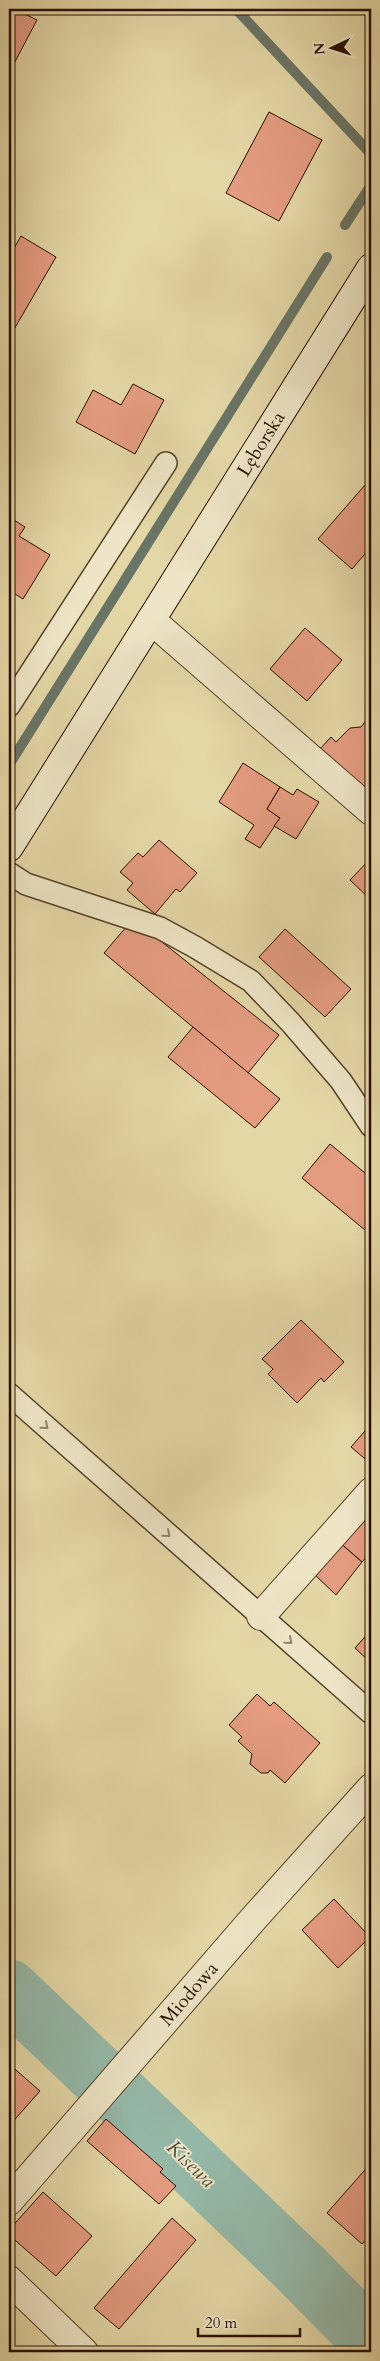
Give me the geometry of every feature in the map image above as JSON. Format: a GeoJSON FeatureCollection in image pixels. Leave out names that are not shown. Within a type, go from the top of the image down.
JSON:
{"type":"FeatureCollection","features":[{"type":"Feature","properties":{"kind":"street","name":"Lęborska"},"geometry":{"type":"LineString","coordinates":[[9,846],[371,268]]}},
{"type":"Feature","properties":{"kind":"street"},"geometry":{"type":"LineString","coordinates":[[151,620],[371,811]]}},
{"type":"Feature","properties":{"kind":"street"},"geometry":{"type":"LineString","coordinates":[[261,1616],[371,1492]]}},
{"type":"Feature","properties":{"kind":"street","name":"Miodowa"},"geometry":{"type":"LineString","coordinates":[[9,2201],[255,1917],[371,1788]]}},
{"type":"Feature","properties":{"kind":"street"},"geometry":{"type":"LineString","coordinates":[[9,2280],[84,2352]]}},
{"type":"Feature","properties":{"kind":"lane"},"geometry":{"type":"LineString","coordinates":[[9,706],[166,463]]}},
{"type":"Feature","properties":{"kind":"lane"},"geometry":{"type":"LineString","coordinates":[[9,873],[26,884],[160,928],[196,947],[250,981],[291,1023],[341,1081],[371,1126]]}},
{"type":"Feature","properties":{"kind":"lane"},"geometry":{"type":"LineString","coordinates":[[9,1394],[371,1713]]}},
{"type":"Feature","properties":{"kind":"building"},"geometry":{"type":"Polygon","coordinates":[[[9,9],[15,9],[37,20],[9,73],[9,9]]]}},
{"type":"Feature","properties":{"kind":"building"},"geometry":{"type":"Polygon","coordinates":[[[269,112],[322,140],[279,221],[226,193],[269,112]]]}},
{"type":"Feature","properties":{"kind":"building"},"geometry":{"type":"Polygon","coordinates":[[[21,236],[56,257],[9,338],[9,257],[21,236]]]}},
{"type":"Feature","properties":{"kind":"building"},"geometry":{"type":"Polygon","coordinates":[[[133,384],[164,400],[135,454],[76,422],[93,390],[121,405],[133,384]]]}},
{"type":"Feature","properties":{"kind":"building"},"geometry":{"type":"Polygon","coordinates":[[[365,485],[371,491],[371,547],[352,569],[318,539],[365,485]]]}},
{"type":"Feature","properties":{"kind":"building"},"geometry":{"type":"Polygon","coordinates":[[[9,517],[25,527],[19,536],[50,555],[23,599],[9,590],[9,517]]]}},
{"type":"Feature","properties":{"kind":"building"},"geometry":{"type":"Polygon","coordinates":[[[305,628],[342,660],[307,701],[270,669],[305,628]]]}},
{"type":"Feature","properties":{"kind":"building"},"geometry":{"type":"Polygon","coordinates":[[[371,714],[371,763],[367,769],[371,773],[371,788],[367,793],[319,750],[331,737],[336,742],[350,728],[361,727],[371,714]]]}},
{"type":"Feature","properties":{"kind":"building"},"geometry":{"type":"Polygon","coordinates":[[[243,763],[280,787],[267,809],[280,818],[260,848],[245,839],[254,825],[219,802],[243,763]]]}},
{"type":"Feature","properties":{"kind":"building"},"geometry":{"type":"Polygon","coordinates":[[[280,787],[293,795],[297,789],[319,802],[296,839],[274,826],[280,818],[267,809],[280,787]]]}},
{"type":"Feature","properties":{"kind":"building"},"geometry":{"type":"Polygon","coordinates":[[[159,840],[197,873],[180,892],[176,889],[155,914],[127,890],[133,883],[120,872],[138,853],[143,857],[159,840]]]}},
{"type":"Feature","properties":{"kind":"building"},"geometry":{"type":"Polygon","coordinates":[[[371,858],[371,900],[350,880],[371,858]]]}},
{"type":"Feature","properties":{"kind":"building"},"geometry":{"type":"Polygon","coordinates":[[[133,919],[279,1035],[248,1073],[104,953],[133,919]]]}},
{"type":"Feature","properties":{"kind":"building"},"geometry":{"type":"Polygon","coordinates":[[[285,929],[351,989],[325,1017],[259,957],[285,929]]]}},
{"type":"Feature","properties":{"kind":"building"},"geometry":{"type":"Polygon","coordinates":[[[193,1027],[280,1099],[255,1128],[168,1057],[193,1027]]]}},
{"type":"Feature","properties":{"kind":"building"},"geometry":{"type":"Polygon","coordinates":[[[330,1144],[371,1178],[371,1235],[302,1178],[330,1144]]]}},
{"type":"Feature","properties":{"kind":"building"},"geometry":{"type":"Polygon","coordinates":[[[301,1320],[344,1362],[324,1382],[321,1378],[297,1403],[268,1374],[273,1369],[262,1359],[301,1320]]]}},
{"type":"Feature","properties":{"kind":"building"},"geometry":{"type":"Polygon","coordinates":[[[371,1424],[371,1464],[351,1447],[371,1424]]]}},
{"type":"Feature","properties":{"kind":"building"},"geometry":{"type":"Polygon","coordinates":[[[364,1513],[371,1520],[371,1552],[362,1562],[339,1542],[364,1513]]]}},
{"type":"Feature","properties":{"kind":"building"},"geometry":{"type":"Polygon","coordinates":[[[339,1542],[362,1562],[336,1595],[313,1573],[339,1542]]]}},
{"type":"Feature","properties":{"kind":"building"},"geometry":{"type":"Polygon","coordinates":[[[371,1630],[371,1663],[355,1648],[371,1630]]]}},
{"type":"Feature","properties":{"kind":"building"},"geometry":{"type":"Polygon","coordinates":[[[257,1694],[270,1706],[274,1702],[320,1743],[285,1783],[270,1770],[268,1773],[261,1773],[250,1764],[252,1754],[238,1741],[242,1737],[229,1725],[257,1694]]]}},
{"type":"Feature","properties":{"kind":"building"},"geometry":{"type":"Polygon","coordinates":[[[334,1899],[370,1937],[338,1968],[302,1930],[334,1899]]]}},
{"type":"Feature","properties":{"kind":"building"},"geometry":{"type":"Polygon","coordinates":[[[9,2064],[40,2091],[9,2126],[9,2064]]]}},
{"type":"Feature","properties":{"kind":"building"},"geometry":{"type":"Polygon","coordinates":[[[106,2119],[163,2169],[160,2172],[176,2186],[159,2204],[87,2141],[106,2119]]]}},
{"type":"Feature","properties":{"kind":"building"},"geometry":{"type":"Polygon","coordinates":[[[371,2163],[371,2234],[362,2244],[327,2213],[371,2163]]]}},
{"type":"Feature","properties":{"kind":"building"},"geometry":{"type":"Polygon","coordinates":[[[43,2192],[92,2236],[56,2276],[9,2235],[9,2230],[43,2192]]]}},
{"type":"Feature","properties":{"kind":"building"},"geometry":{"type":"Polygon","coordinates":[[[172,2218],[196,2240],[119,2329],[94,2308],[172,2218]]]}},
{"type":"Feature","properties":{"kind":"waterway"},"geometry":{"type":"LineString","coordinates":[[236,9],[371,154]]}},
{"type":"Feature","properties":{"kind":"waterway"},"geometry":{"type":"LineString","coordinates":[[345,225],[371,185]]}},
{"type":"Feature","properties":{"kind":"waterway"},"geometry":{"type":"LineString","coordinates":[[9,765],[327,257]]}},
{"type":"Feature","properties":{"kind":"waterway","name":"Kisewa"},"geometry":{"type":"LineString","coordinates":[[9,1990],[299,2267],[371,2340]]}}]}
